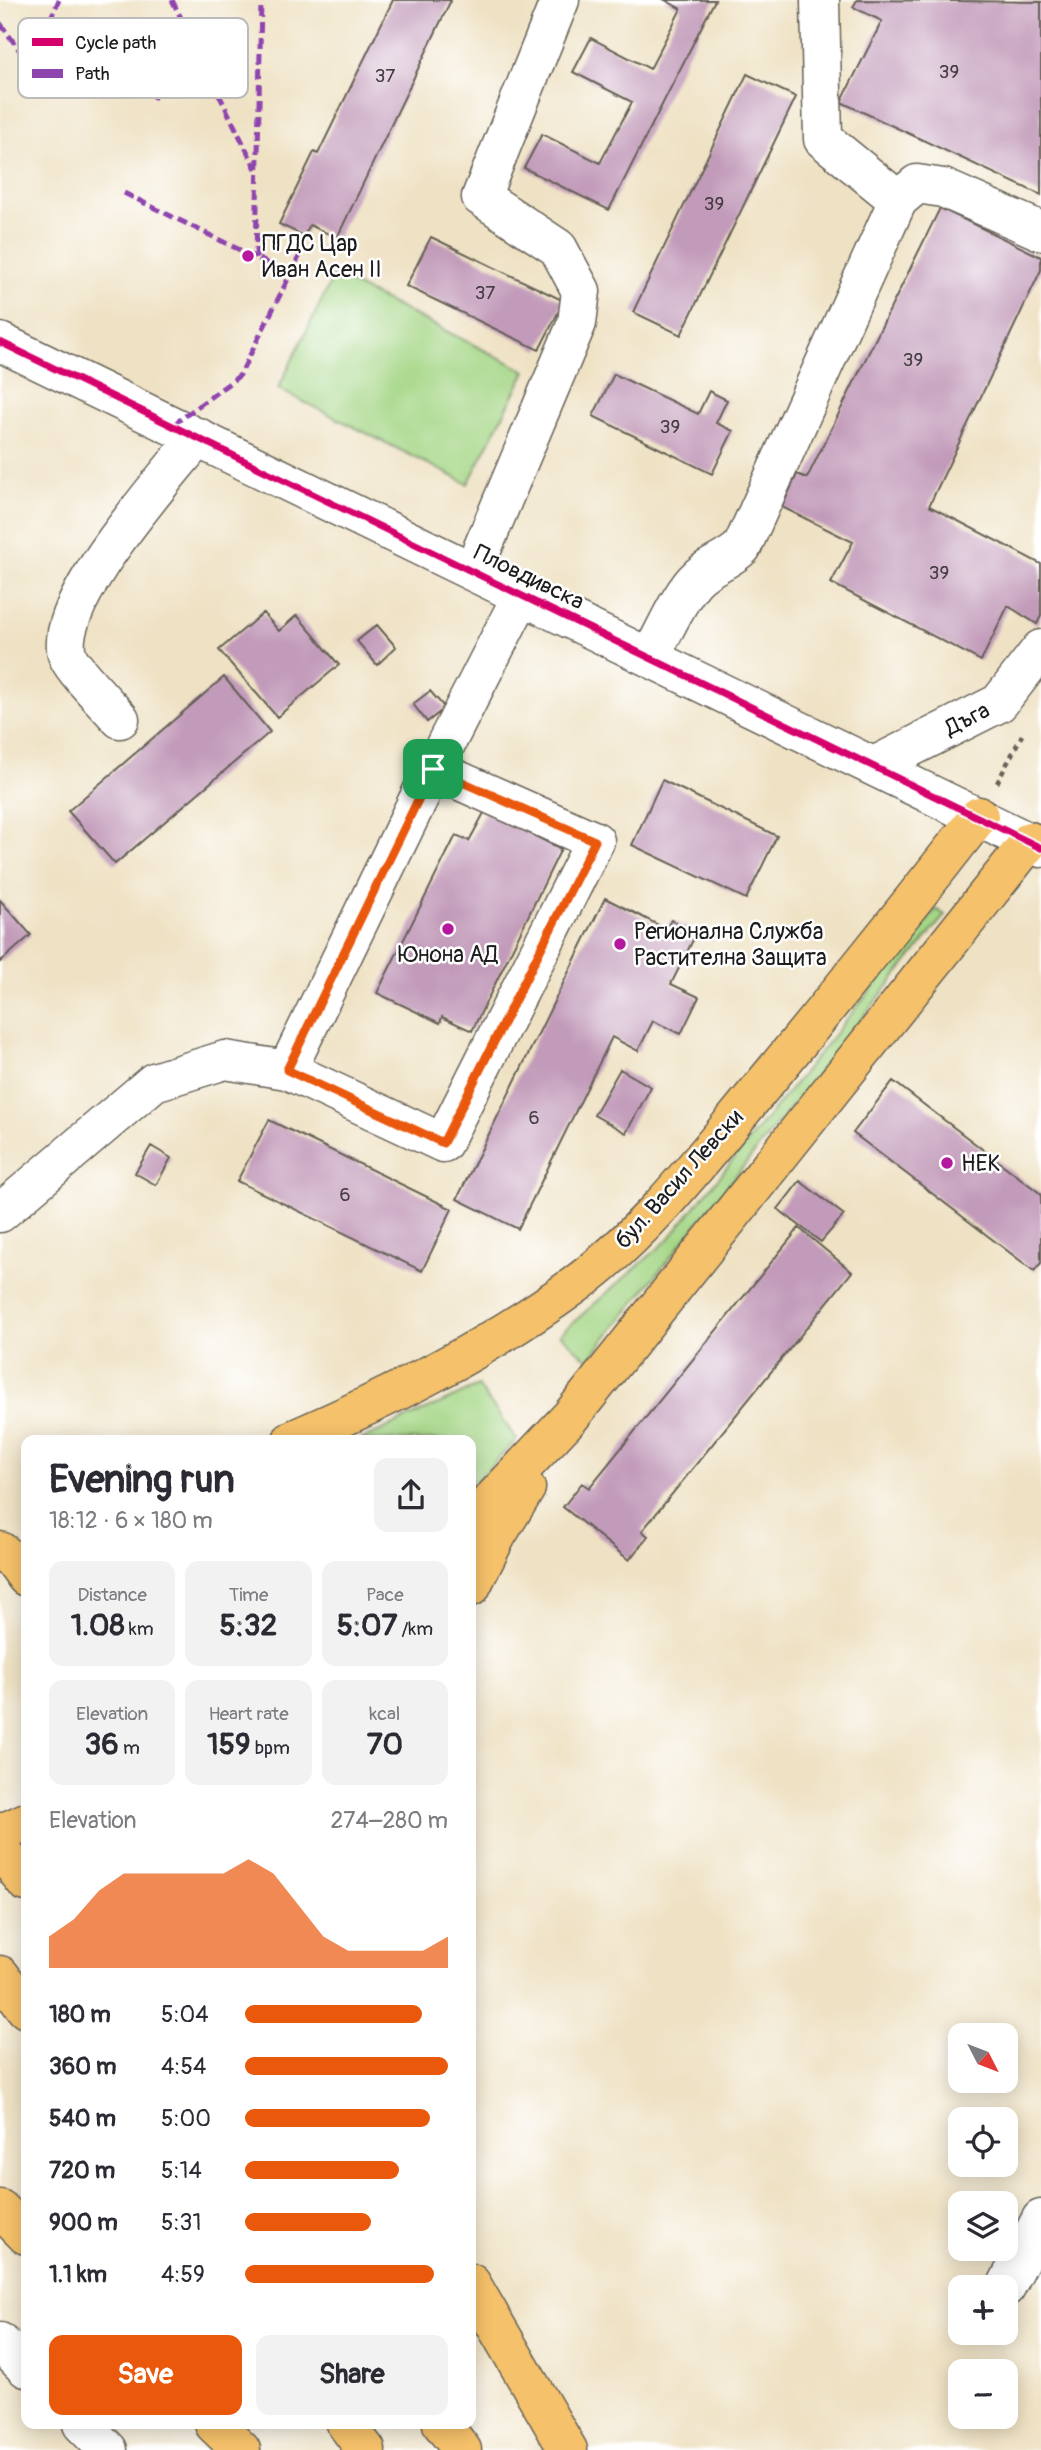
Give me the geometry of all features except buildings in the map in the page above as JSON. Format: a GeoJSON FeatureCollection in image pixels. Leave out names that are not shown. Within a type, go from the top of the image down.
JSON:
{"type":"FeatureCollection","features":[{"type":"Feature","properties":{"kind":"main road","name":"бул. Васил Левски"},"geometry":{"type":"LineString","coordinates":[[304,1435],[373,1405],[439,1371],[577,1284],[626,1240],[682,1181],[798,1042],[979,816]]}},
{"type":"Feature","properties":{"kind":"main road"},"geometry":{"type":"LineString","coordinates":[[476,1517],[571,1416],[1036,845]]}},
{"type":"Feature","properties":{"kind":"main road"},"geometry":{"type":"LineString","coordinates":[[476,1577],[497,1535],[571,1416]]}},
{"type":"Feature","properties":{"kind":"main road"},"geometry":{"type":"LineString","coordinates":[[0,1834],[21,1824]]}},
{"type":"Feature","properties":{"kind":"main road"},"geometry":{"type":"LineString","coordinates":[[0,1849],[21,1876]]}},
{"type":"Feature","properties":{"kind":"main road"},"geometry":{"type":"LineString","coordinates":[[0,1975],[21,2002]]}},
{"type":"Feature","properties":{"kind":"main road"},"geometry":{"type":"LineString","coordinates":[[0,2209],[21,2230]]}},
{"type":"Feature","properties":{"kind":"main road"},"geometry":{"type":"LineString","coordinates":[[476,2292],[568,2450]]}},
{"type":"Feature","properties":{"kind":"main road"},"geometry":{"type":"LineString","coordinates":[[219,2429],[241,2450]]}},
{"type":"Feature","properties":{"kind":"main road"},"geometry":{"type":"LineString","coordinates":[[350,2429],[366,2450]]}},
{"type":"Feature","properties":{"kind":"main road"},"geometry":{"type":"LineString","coordinates":[[446,2429],[462,2450]]}},
{"type":"Feature","properties":{"kind":"street"},"geometry":{"type":"LineString","coordinates":[[473,571],[577,323],[581,291],[558,248],[481,197],[561,0]]}},
{"type":"Feature","properties":{"kind":"street"},"geometry":{"type":"LineString","coordinates":[[821,0],[823,139],[898,201]]}},
{"type":"Feature","properties":{"kind":"street"},"geometry":{"type":"LineString","coordinates":[[650,657],[693,582],[710,567],[728,561],[742,547],[898,201],[917,184],[943,188],[1041,230]]}},
{"type":"Feature","properties":{"kind":"street","name":"Пловдивска"},"geometry":{"type":"LineString","coordinates":[[0,342],[1036,845]]}},
{"type":"Feature","properties":{"kind":"street"},"geometry":{"type":"LineString","coordinates":[[120,719],[68,657],[68,626],[95,568],[198,438]]}},
{"type":"Feature","properties":{"kind":"street"},"geometry":{"type":"LineString","coordinates":[[287,1070],[433,769],[522,595]]}},
{"type":"Feature","properties":{"kind":"street","name":"Дъга"},"geometry":{"type":"LineString","coordinates":[[874,766],[999,702],[1041,649]]}},
{"type":"Feature","properties":{"kind":"street"},"geometry":{"type":"LineString","coordinates":[[0,1213],[154,1082],[225,1060],[287,1070],[443,1143],[595,841],[433,769]]}},
{"type":"Feature","properties":{"kind":"street"},"geometry":{"type":"LineString","coordinates":[[1012,2275],[1041,2219]]}},
{"type":"Feature","properties":{"kind":"street"},"geometry":{"type":"LineString","coordinates":[[0,2342],[21,2363]]}},
{"type":"Feature","properties":{"kind":"street"},"geometry":{"type":"LineString","coordinates":[[87,2429],[108,2450]]}},
{"type":"Feature","properties":{"kind":"path"},"geometry":{"type":"LineString","coordinates":[[979,816],[1029,724]]}},
{"type":"Feature","properties":{"kind":"green space"},"geometry":{"type":"Polygon","coordinates":[[[334,275],[526,371],[468,484],[278,389],[334,275]]]}},
{"type":"Feature","properties":{"kind":"green space"},"geometry":{"type":"Polygon","coordinates":[[[936,909],[945,915],[588,1360],[560,1334],[669,1239],[936,909]]]}},
{"type":"Feature","properties":{"kind":"green space"},"geometry":{"type":"Polygon","coordinates":[[[478,1386],[517,1440],[476,1481],[476,1435],[371,1435],[478,1386]]]}},
{"type":"Feature","properties":{"kind":"marked path"},"geometry":{"type":"LineString","coordinates":[[51,18],[59,0]]}},
{"type":"Feature","properties":{"kind":"marked path"},"geometry":{"type":"LineString","coordinates":[[172,0],[181,18]]}},
{"type":"Feature","properties":{"kind":"marked path"},"geometry":{"type":"LineString","coordinates":[[256,258],[261,0]]}},
{"type":"Feature","properties":{"kind":"marked path"},"geometry":{"type":"LineString","coordinates":[[0,23],[18,48]]}},
{"type":"Feature","properties":{"kind":"marked path"},"geometry":{"type":"LineString","coordinates":[[221,98],[256,169]]}},
{"type":"Feature","properties":{"kind":"marked path"},"geometry":{"type":"LineString","coordinates":[[124,193],[291,275]]}},
{"type":"Feature","properties":{"kind":"marked path"},"geometry":{"type":"LineString","coordinates":[[173,425],[240,375],[301,253]]}},
{"type":"Feature","properties":{"kind":"cycle path"},"geometry":{"type":"LineString","coordinates":[[0,342],[1041,848]]}},
{"type":"Feature","properties":{"kind":"place","name":"ПГДС Цар Иван Асен II"},"geometry":{"type":"Point","coordinates":[248,256]}},
{"type":"Feature","properties":{"kind":"place","name":"Юнона АД"},"geometry":{"type":"Point","coordinates":[448,929]}},
{"type":"Feature","properties":{"kind":"place","name":"Регионална Служба Растителна Защита"},"geometry":{"type":"Point","coordinates":[620,944]}},
{"type":"Feature","properties":{"kind":"place","name":"НЕК"},"geometry":{"type":"Point","coordinates":[947,1163]}},
{"type":"Feature","properties":{"kind":"route"},"geometry":{"type":"LineString","coordinates":[[433,769],[595,841],[443,1143],[287,1070],[433,769]]}}]}
